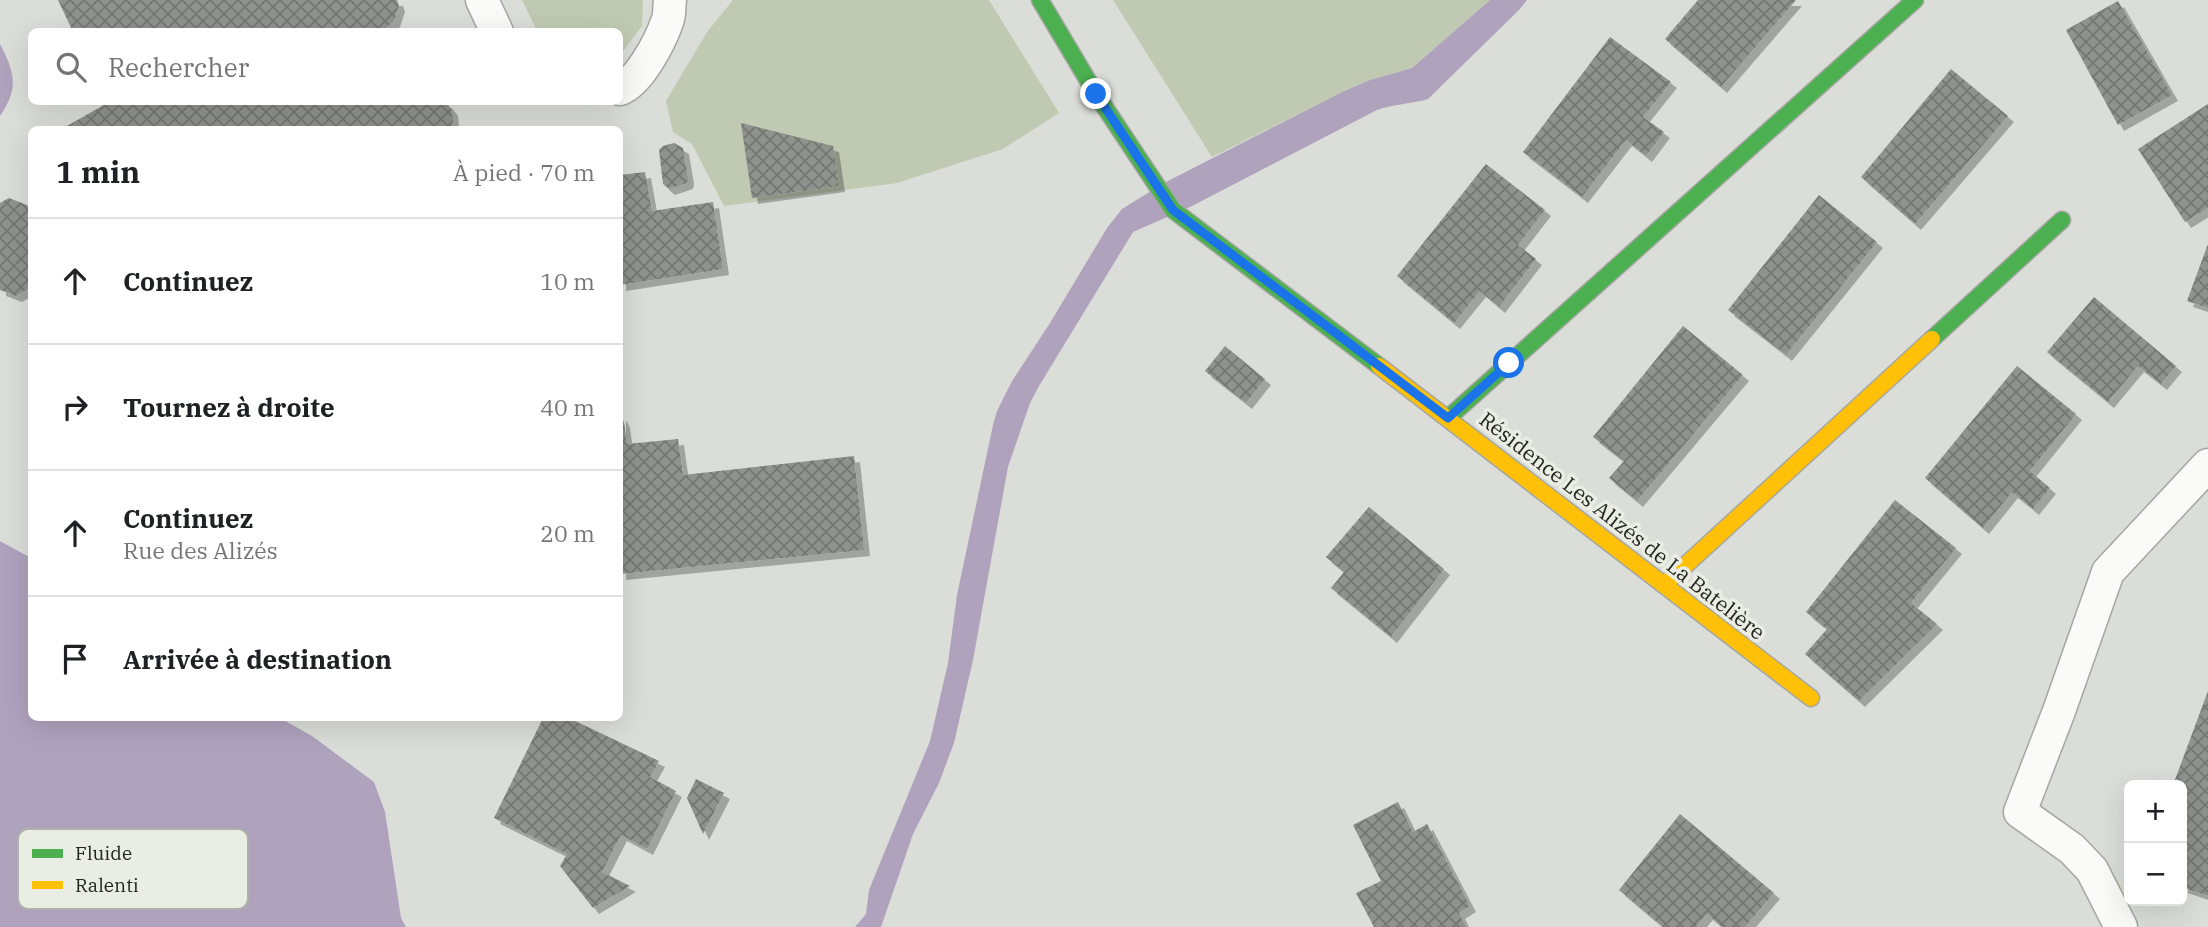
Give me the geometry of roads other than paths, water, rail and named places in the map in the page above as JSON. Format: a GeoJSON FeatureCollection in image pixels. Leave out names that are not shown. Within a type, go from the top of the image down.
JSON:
{"type":"FeatureCollection","features":[{"type":"Feature","properties":{"kind":"street","name":"Résidence Les Alizés de La Batelière"},"geometry":{"type":"LineString","coordinates":[[1040,0],[1096,94],[1173,210],[1811,698]]}},
{"type":"Feature","properties":{"kind":"street"},"geometry":{"type":"LineString","coordinates":[[1448,418],[1915,0]]}},
{"type":"Feature","properties":{"kind":"street"},"geometry":{"type":"LineString","coordinates":[[1664,585],[2062,220]]}},
{"type":"Feature","properties":{"kind":"lane"},"geometry":{"type":"LineString","coordinates":[[482,0],[495,28]]}},
{"type":"Feature","properties":{"kind":"lane"},"geometry":{"type":"LineString","coordinates":[[623,88],[645,66],[668,20],[670,0]]}},
{"type":"Feature","properties":{"kind":"lane"},"geometry":{"type":"LineString","coordinates":[[2121,927],[2092,870],[2072,849],[2020,812],[2108,572],[2208,464]]}}]}
